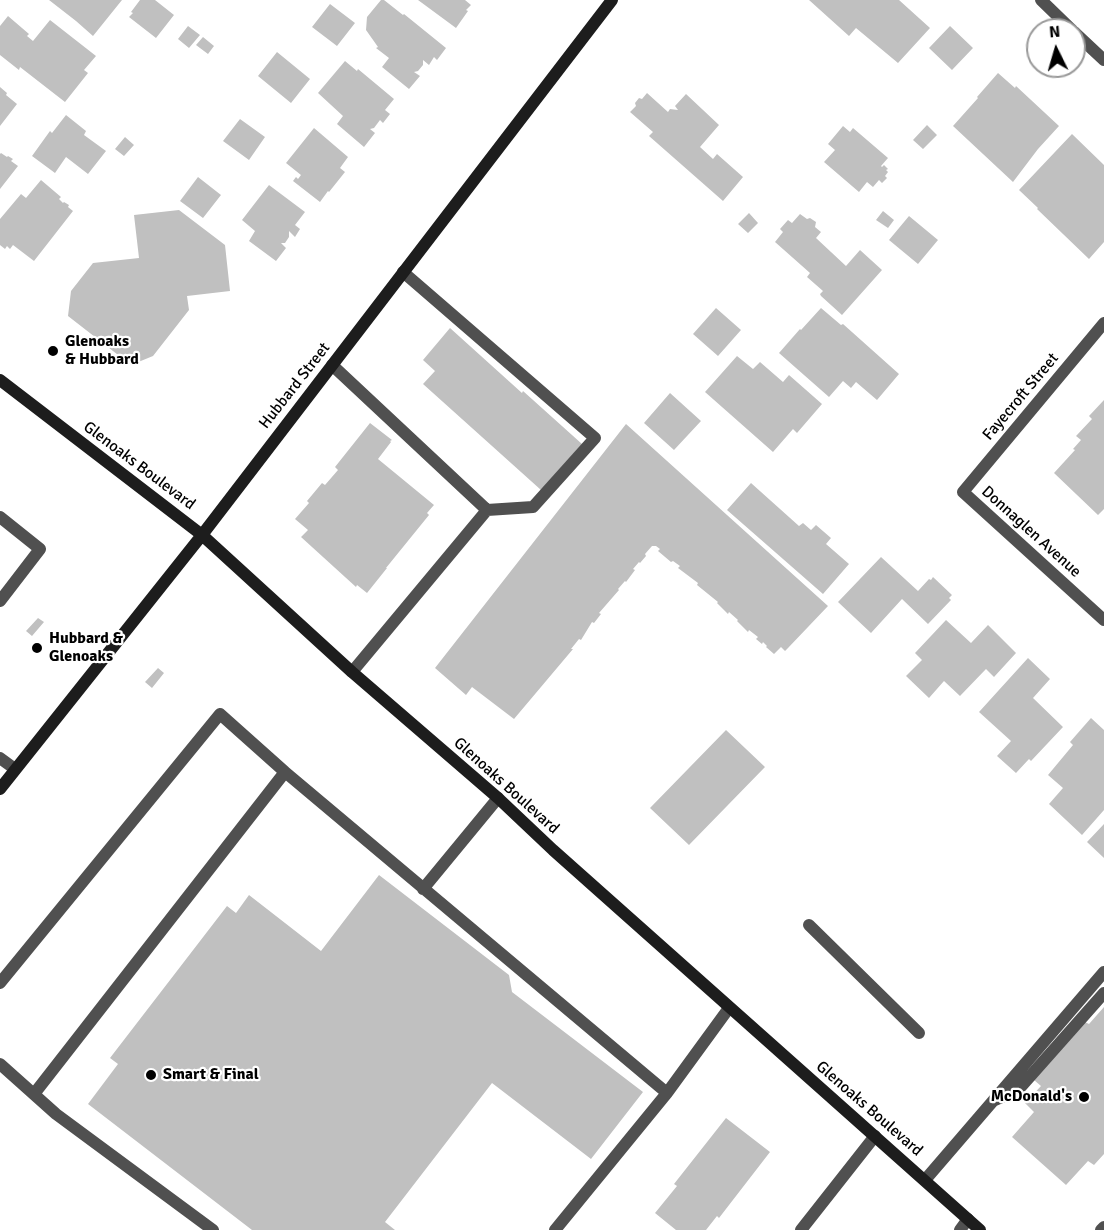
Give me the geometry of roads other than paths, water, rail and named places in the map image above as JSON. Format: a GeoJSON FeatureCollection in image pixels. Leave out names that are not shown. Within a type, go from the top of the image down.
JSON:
{"type":"FeatureCollection","features":[{"type":"Feature","properties":{"kind":"main road","name":"Hubbard Street"},"geometry":{"type":"LineString","coordinates":[[0,789],[202,535],[612,0]]}},
{"type":"Feature","properties":{"kind":"main road","name":"Glenoaks Boulevard"},"geometry":{"type":"LineString","coordinates":[[0,380],[202,535],[352,672],[498,798],[729,1008],[980,1230]]}},
{"type":"Feature","properties":{"kind":"street"},"geometry":{"type":"LineString","coordinates":[[1041,0],[1060,18]]}},
{"type":"Feature","properties":{"kind":"street"},"geometry":{"type":"LineString","coordinates":[[1086,43],[1104,60]]}},
{"type":"Feature","properties":{"kind":"street"},"geometry":{"type":"LineString","coordinates":[[352,672],[487,510],[533,507],[595,438],[404,272]]}},
{"type":"Feature","properties":{"kind":"street","name":"Fayecroft Street"},"geometry":{"type":"LineString","coordinates":[[963,492],[1104,323]]}},
{"type":"Feature","properties":{"kind":"street"},"geometry":{"type":"LineString","coordinates":[[332,365],[487,510]]}},
{"type":"Feature","properties":{"kind":"street","name":"Donnaglen Avenue"},"geometry":{"type":"LineString","coordinates":[[963,492],[1104,620]]}},
{"type":"Feature","properties":{"kind":"street"},"geometry":{"type":"LineString","coordinates":[[0,517],[40,549],[0,602]]}},
{"type":"Feature","properties":{"kind":"street"},"geometry":{"type":"LineString","coordinates":[[0,982],[220,714],[285,772],[667,1093]]}},
{"type":"Feature","properties":{"kind":"street"},"geometry":{"type":"LineString","coordinates":[[0,758],[15,769]]}},
{"type":"Feature","properties":{"kind":"street"},"geometry":{"type":"LineString","coordinates":[[34,1094],[285,772]]}},
{"type":"Feature","properties":{"kind":"street"},"geometry":{"type":"LineString","coordinates":[[423,889],[498,798]]}},
{"type":"Feature","properties":{"kind":"street"},"geometry":{"type":"LineString","coordinates":[[809,925],[919,1034]]}},
{"type":"Feature","properties":{"kind":"street"},"geometry":{"type":"LineString","coordinates":[[925,1180],[1104,972]]}},
{"type":"Feature","properties":{"kind":"street"},"geometry":{"type":"LineString","coordinates":[[991,1102],[1018,1090],[1104,993]]}},
{"type":"Feature","properties":{"kind":"street"},"geometry":{"type":"LineString","coordinates":[[555,1230],[667,1093],[729,1008]]}},
{"type":"Feature","properties":{"kind":"street"},"geometry":{"type":"LineString","coordinates":[[0,1064],[56,1114],[213,1230]]}},
{"type":"Feature","properties":{"kind":"street"},"geometry":{"type":"LineString","coordinates":[[801,1230],[875,1136]]}},
{"type":"Feature","properties":{"kind":"street"},"geometry":{"type":"LineString","coordinates":[[960,1230],[968,1219]]}},
{"type":"Feature","properties":{"kind":"place","name":"Glenoaks & Hubbard"},"geometry":{"type":"Point","coordinates":[53,351]}},
{"type":"Feature","properties":{"kind":"place","name":"Hubbard & Glenoaks"},"geometry":{"type":"Point","coordinates":[37,648]}},
{"type":"Feature","properties":{"kind":"place","name":"Smart & Final"},"geometry":{"type":"Point","coordinates":[151,1075]}},
{"type":"Feature","properties":{"kind":"place","name":"McDonald's"},"geometry":{"type":"Point","coordinates":[1084,1097]}}]}
